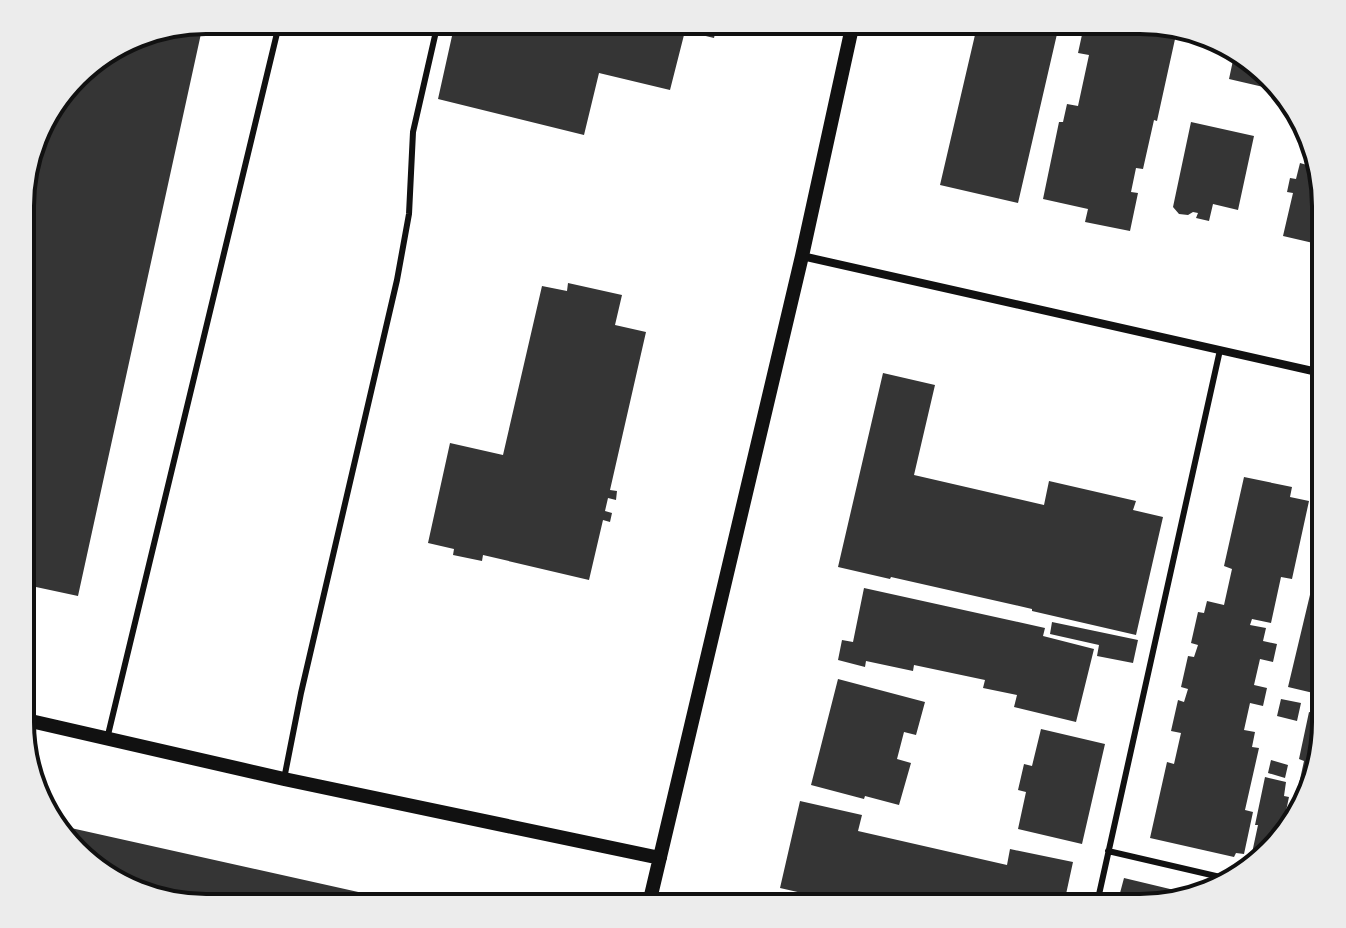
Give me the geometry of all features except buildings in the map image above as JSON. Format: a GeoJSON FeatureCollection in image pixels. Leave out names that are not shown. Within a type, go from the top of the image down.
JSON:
{"type":"FeatureCollection","features":[{"type":"Feature","properties":{"kind":"street"},"geometry":{"type":"LineString","coordinates":[[651,894],[802,256],[851,34]]}},
{"type":"Feature","properties":{"kind":"street"},"geometry":{"type":"LineString","coordinates":[[802,256],[1312,371]]}},
{"type":"Feature","properties":{"kind":"street"},"geometry":{"type":"LineString","coordinates":[[34,722],[284,779],[660,858]]}},
{"type":"Feature","properties":{"kind":"lane"},"geometry":{"type":"LineString","coordinates":[[107,739],[277,34]]}},
{"type":"Feature","properties":{"kind":"lane"},"geometry":{"type":"LineString","coordinates":[[284,779],[301,693],[397,280],[409,214],[413,132],[435,34]]}},
{"type":"Feature","properties":{"kind":"lane"},"geometry":{"type":"LineString","coordinates":[[1099,894],[1220,350]]}},
{"type":"Feature","properties":{"kind":"lane"},"geometry":{"type":"LineString","coordinates":[[1108,851],[1216,876]]}}]}
